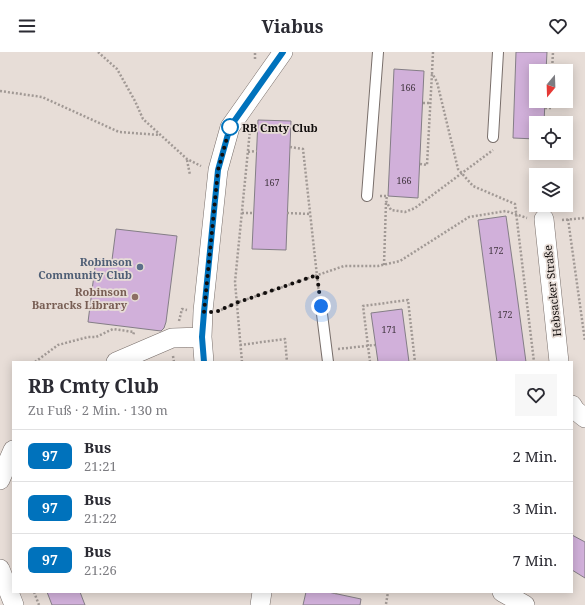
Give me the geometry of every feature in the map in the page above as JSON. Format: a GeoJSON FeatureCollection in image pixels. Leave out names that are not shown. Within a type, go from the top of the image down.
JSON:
{"type":"FeatureCollection","features":[{"type":"Feature","properties":{"kind":"street"},"geometry":{"type":"LineString","coordinates":[[204,361],[202,337],[218,170],[230,127],[283,52]]}},
{"type":"Feature","properties":{"kind":"street","name":"Hebsacker Straße"},"geometry":{"type":"LineString","coordinates":[[544,221],[559,361]]}},
{"type":"Feature","properties":{"kind":"street"},"geometry":{"type":"LineString","coordinates":[[118,361],[172,338],[202,337]]}},
{"type":"Feature","properties":{"kind":"street"},"geometry":{"type":"LineString","coordinates":[[573,407],[585,418]]}},
{"type":"Feature","properties":{"kind":"street"},"geometry":{"type":"LineString","coordinates":[[0,480],[12,452]]}},
{"type":"Feature","properties":{"kind":"street"},"geometry":{"type":"LineString","coordinates":[[0,569],[14,605]]}},
{"type":"Feature","properties":{"kind":"street"},"geometry":{"type":"LineString","coordinates":[[260,605],[262,593]]}},
{"type":"Feature","properties":{"kind":"street"},"geometry":{"type":"LineString","coordinates":[[504,593],[525,605]]}},
{"type":"Feature","properties":{"kind":"lane"},"geometry":{"type":"LineString","coordinates":[[367,196],[378,52]]}},
{"type":"Feature","properties":{"kind":"lane"},"geometry":{"type":"LineString","coordinates":[[493,137],[498,52]]}},
{"type":"Feature","properties":{"kind":"lane"},"geometry":{"type":"LineString","coordinates":[[321,306],[328,361]]}},
{"type":"Feature","properties":{"kind":"path"},"geometry":{"type":"LineString","coordinates":[[98,52],[117,70],[135,101],[143,119],[187,159],[210,170],[218,170]]}},
{"type":"Feature","properties":{"kind":"path"},"geometry":{"type":"LineString","coordinates":[[255,52],[255,63]]}},
{"type":"Feature","properties":{"kind":"path"},"geometry":{"type":"LineString","coordinates":[[420,164],[427,164],[433,52]]}},
{"type":"Feature","properties":{"kind":"path"},"geometry":{"type":"LineString","coordinates":[[552,64],[553,52]]}},
{"type":"Feature","properties":{"kind":"path"},"geometry":{"type":"LineString","coordinates":[[432,73],[438,82],[458,169],[473,186],[515,204],[534,361]]}},
{"type":"Feature","properties":{"kind":"path"},"geometry":{"type":"LineString","coordinates":[[0,91],[42,97],[119,132],[160,135]]}},
{"type":"Feature","properties":{"kind":"path"},"geometry":{"type":"LineString","coordinates":[[423,103],[430,103]]}},
{"type":"Feature","properties":{"kind":"path"},"geometry":{"type":"LineString","coordinates":[[242,361],[234,282],[251,122]]}},
{"type":"Feature","properties":{"kind":"path"},"geometry":{"type":"LineString","coordinates":[[290,147],[303,149],[321,306]]}},
{"type":"Feature","properties":{"kind":"path"},"geometry":{"type":"LineString","coordinates":[[386,201],[391,210],[405,212],[415,208],[498,147]]}},
{"type":"Feature","properties":{"kind":"path"},"geometry":{"type":"LineString","coordinates":[[248,152],[256,151]]}},
{"type":"Feature","properties":{"kind":"path"},"geometry":{"type":"LineString","coordinates":[[187,159],[190,175]]}},
{"type":"Feature","properties":{"kind":"path"},"geometry":{"type":"LineString","coordinates":[[367,196],[387,196],[384,265]]}},
{"type":"Feature","properties":{"kind":"path"},"geometry":{"type":"LineString","coordinates":[[174,361],[172,338],[178,327],[182,309],[216,312],[236,303],[344,266],[378,266],[400,261],[469,217],[506,211],[532,220],[544,221],[585,218]]}},
{"type":"Feature","properties":{"kind":"path"},"geometry":{"type":"LineString","coordinates":[[242,214],[254,213]]}},
{"type":"Feature","properties":{"kind":"path"},"geometry":{"type":"LineString","coordinates":[[287,213],[310,214]]}},
{"type":"Feature","properties":{"kind":"path"},"geometry":{"type":"LineString","coordinates":[[568,219],[585,341]]}},
{"type":"Feature","properties":{"kind":"path"},"geometry":{"type":"LineString","coordinates":[[370,361],[363,306],[408,300],[415,361]]}},
{"type":"Feature","properties":{"kind":"path"},"geometry":{"type":"LineString","coordinates":[[36,361],[58,345],[88,337],[96,337],[113,329]]}},
{"type":"Feature","properties":{"kind":"path"},"geometry":{"type":"LineString","coordinates":[[240,345],[285,338],[288,361]]}},
{"type":"Feature","properties":{"kind":"path"},"geometry":{"type":"LineString","coordinates":[[327,350],[375,345]]}},
{"type":"Feature","properties":{"kind":"path"},"geometry":{"type":"LineString","coordinates":[[34,593],[40,605]]}},
{"type":"Feature","properties":{"kind":"path"},"geometry":{"type":"LineString","coordinates":[[386,604],[388,593]]}},
{"type":"Feature","properties":{"kind":"building"},"geometry":{"type":"Polygon","coordinates":[[[516,52],[547,52],[546,64],[529,64],[529,108],[545,108],[544,116],[529,116],[529,139],[513,138],[516,52]]]}},
{"type":"Feature","properties":{"kind":"building"},"geometry":{"type":"Polygon","coordinates":[[[394,69],[424,71],[418,198],[388,196],[394,69]]]}},
{"type":"Feature","properties":{"kind":"building"},"geometry":{"type":"Polygon","coordinates":[[[258,120],[291,121],[286,250],[252,249],[258,120]]]}},
{"type":"Feature","properties":{"kind":"building"},"geometry":{"type":"Polygon","coordinates":[[[506,216],[526,361],[497,361],[478,220],[506,216]]]}},
{"type":"Feature","properties":{"kind":"building"},"geometry":{"type":"Polygon","coordinates":[[[116,229],[177,236],[166,322],[161,331],[88,322],[96,259],[112,260],[116,229]]]}},
{"type":"Feature","properties":{"kind":"building"},"geometry":{"type":"Polygon","coordinates":[[[402,309],[409,361],[378,361],[371,313],[402,309]]]}},
{"type":"Feature","properties":{"kind":"building"},"geometry":{"type":"Polygon","coordinates":[[[573,536],[585,542],[585,578],[573,571],[573,536]]]}},
{"type":"Feature","properties":{"kind":"building"},"geometry":{"type":"Polygon","coordinates":[[[47,593],[80,593],[85,605],[52,605],[47,593]]]}},
{"type":"Feature","properties":{"kind":"building"},"geometry":{"type":"Polygon","coordinates":[[[306,593],[333,593],[361,599],[360,605],[303,605],[306,593]]]}},
{"type":"Feature","properties":{"kind":"bus line","name":"97"},"geometry":{"type":"LineString","coordinates":[[204,361],[202,337],[218,170],[230,127],[283,52]]}},
{"type":"Feature","properties":{"kind":"place","name":"RB Cmty Club"},"geometry":{"type":"Point","coordinates":[230,127]}},
{"type":"Feature","properties":{"kind":"place","name":"Robinson Community Club"},"geometry":{"type":"Point","coordinates":[140,267]}},
{"type":"Feature","properties":{"kind":"place","name":"Robinson Barracks Library"},"geometry":{"type":"Point","coordinates":[135,297]}},
{"type":"Feature","properties":{"kind":"route"},"geometry":{"type":"LineString","coordinates":[[230,127],[218,170],[204,312],[216,312],[236,303],[317,275],[321,306]]}}]}
